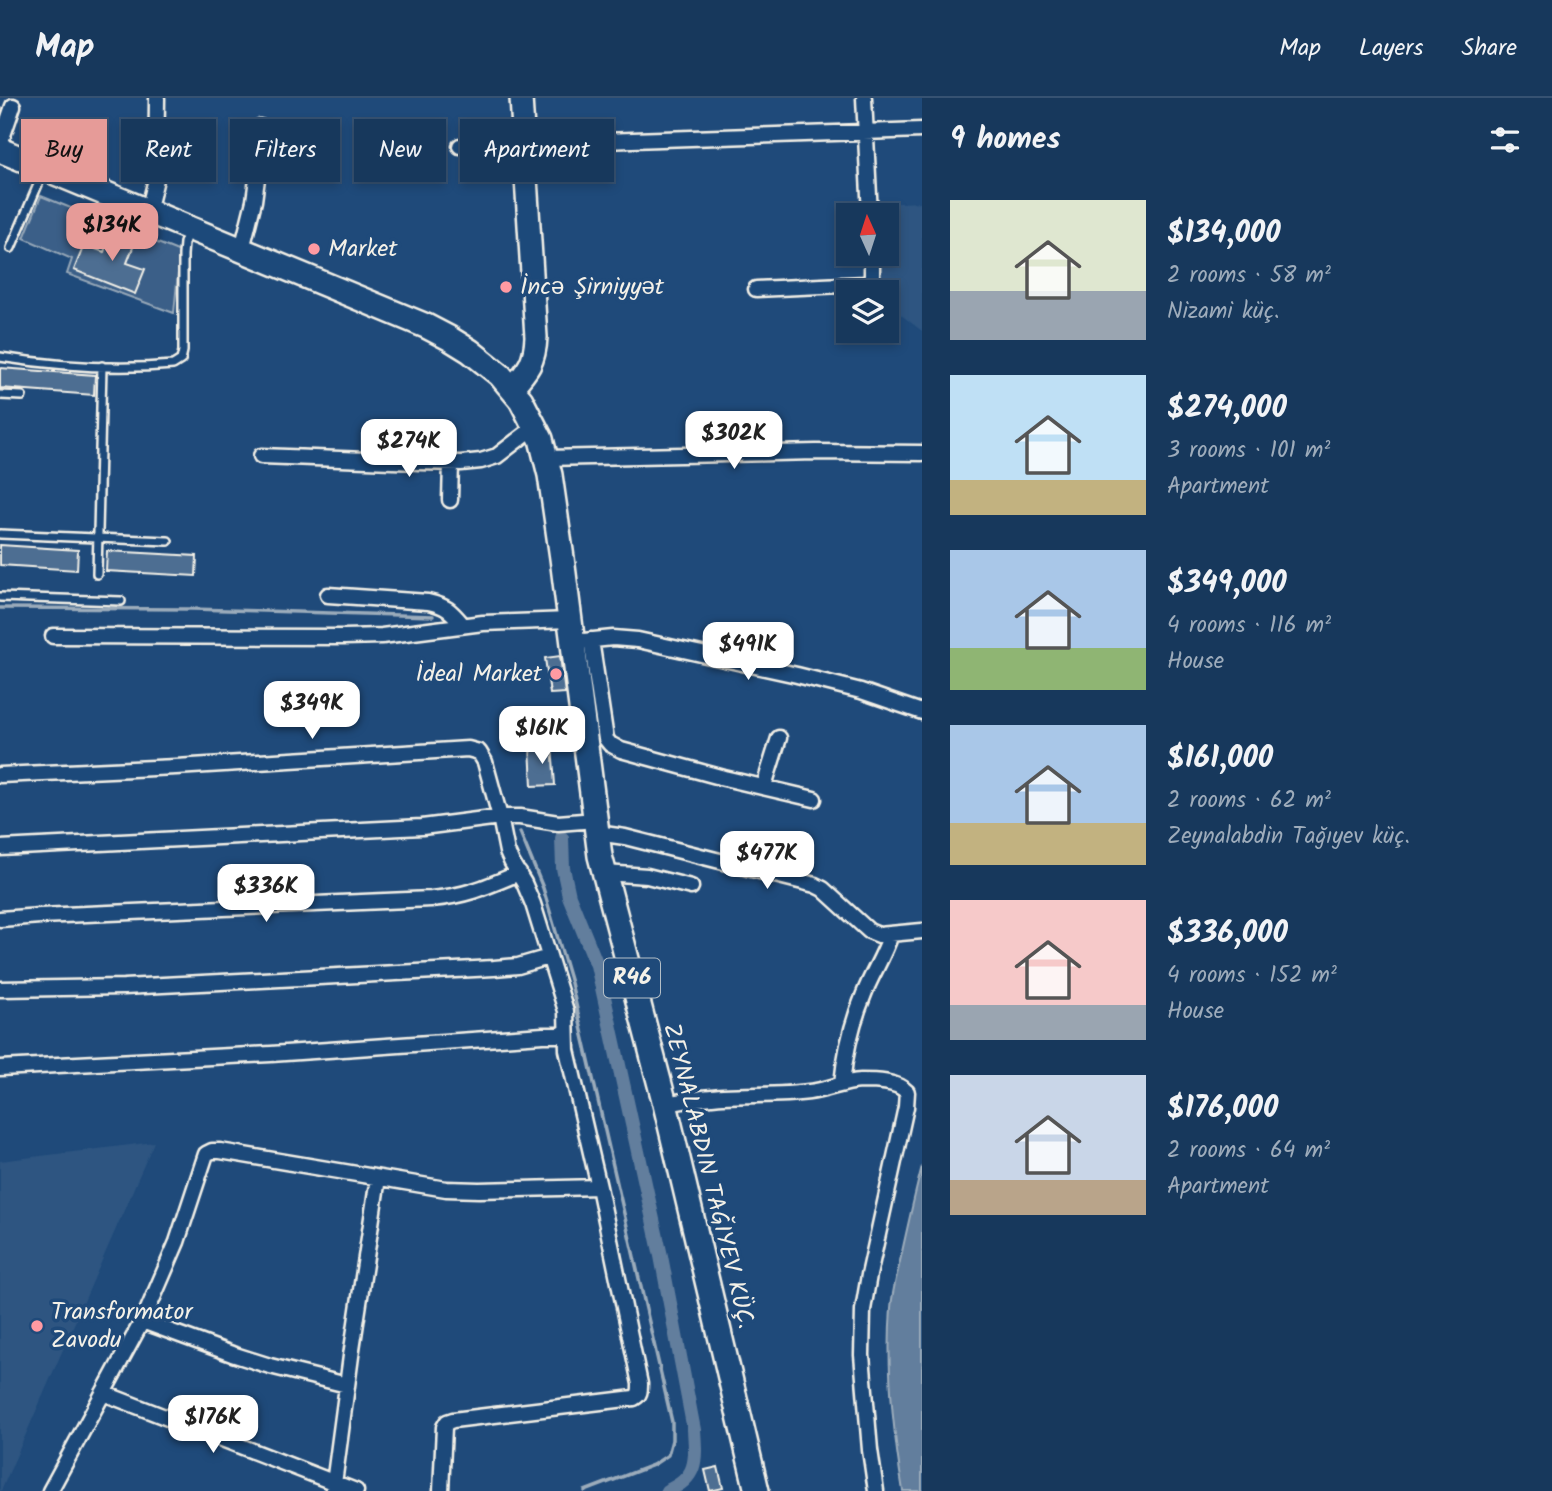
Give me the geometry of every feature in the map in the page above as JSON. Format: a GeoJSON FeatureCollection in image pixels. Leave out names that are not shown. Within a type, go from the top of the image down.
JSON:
{"type":"FeatureCollection","features":[{"type":"Feature","properties":{"kind":"main road","name":"R46"},"geometry":{"type":"LineString","coordinates":[[0,150],[21,159]]}},
{"type":"Feature","properties":{"kind":"main road","name":"R46"},"geometry":{"type":"LineString","coordinates":[[75,182],[437,332],[487,364],[512,388],[536,426],[547,458],[578,634],[596,827],[604,873],[665,1104],[757,1491]]}},
{"type":"Feature","properties":{"kind":"street"},"geometry":{"type":"LineString","coordinates":[[148,212],[156,179],[157,98]]}},
{"type":"Feature","properties":{"kind":"street"},"geometry":{"type":"LineString","coordinates":[[521,98],[522,119]]}},
{"type":"Feature","properties":{"kind":"street"},"geometry":{"type":"LineString","coordinates":[[864,98],[869,203]]}},
{"type":"Feature","properties":{"kind":"street"},"geometry":{"type":"LineString","coordinates":[[0,144],[13,106]]}},
{"type":"Feature","properties":{"kind":"street"},"geometry":{"type":"LineString","coordinates":[[614,141],[922,130]]}},
{"type":"Feature","properties":{"kind":"street"},"geometry":{"type":"LineString","coordinates":[[242,249],[257,182]]}},
{"type":"Feature","properties":{"kind":"street"},"geometry":{"type":"LineString","coordinates":[[512,388],[532,362],[536,337],[526,182]]}},
{"type":"Feature","properties":{"kind":"street"},"geometry":{"type":"LineString","coordinates":[[757,289],[836,287]]}},
{"type":"Feature","properties":{"kind":"street"},"geometry":{"type":"LineString","coordinates":[[261,456],[451,463],[481,461],[497,456],[536,426]]}},
{"type":"Feature","properties":{"kind":"street"},"geometry":{"type":"LineString","coordinates":[[547,458],[817,452],[922,453]]}},
{"type":"Feature","properties":{"kind":"street"},"geometry":{"type":"LineString","coordinates":[[450,499],[451,463]]}},
{"type":"Feature","properties":{"kind":"street"},"geometry":{"type":"LineString","coordinates":[[328,595],[428,602],[449,609],[463,625]]}},
{"type":"Feature","properties":{"kind":"street"},"geometry":{"type":"LineString","coordinates":[[53,636],[383,636],[483,623],[638,640],[810,678],[861,691],[922,712]]}},
{"type":"Feature","properties":{"kind":"street"},"geometry":{"type":"LineString","coordinates":[[578,634],[606,739],[610,744],[634,754],[814,799]]}},
{"type":"Feature","properties":{"kind":"street"},"geometry":{"type":"LineString","coordinates":[[765,786],[779,738]]}},
{"type":"Feature","properties":{"kind":"street"},"geometry":{"type":"LineString","coordinates":[[0,775],[468,749],[479,751],[485,762],[507,852],[533,904],[566,1011],[567,1049],[640,1384],[639,1396],[634,1398],[447,1422],[444,1427],[441,1491]]}},
{"type":"Feature","properties":{"kind":"street"},"geometry":{"type":"LineString","coordinates":[[0,848],[422,827],[520,817],[596,827],[625,837],[815,885],[823,889],[869,931],[879,935],[922,931]]}},
{"type":"Feature","properties":{"kind":"street"},"geometry":{"type":"LineString","coordinates":[[0,919],[431,899],[474,892],[519,873]]}},
{"type":"Feature","properties":{"kind":"street"},"geometry":{"type":"LineString","coordinates":[[604,873],[647,876],[691,887]]}},
{"type":"Feature","properties":{"kind":"street"},"geometry":{"type":"LineString","coordinates":[[842,1084],[852,1027],[864,992],[886,951],[891,934]]}},
{"type":"Feature","properties":{"kind":"street"},"geometry":{"type":"LineString","coordinates":[[0,989],[113,988],[494,968],[518,966],[549,957]]}},
{"type":"Feature","properties":{"kind":"street"},"geometry":{"type":"LineString","coordinates":[[0,1068],[566,1035]]}},
{"type":"Feature","properties":{"kind":"street"},"geometry":{"type":"LineString","coordinates":[[665,1104],[704,1097],[813,1092],[861,1081],[892,1084],[907,1092],[863,1310],[862,1355],[876,1491]]}},
{"type":"Feature","properties":{"kind":"street"},"geometry":{"type":"LineString","coordinates":[[50,1491],[142,1321],[177,1242],[206,1154],[220,1151],[446,1189],[599,1187]]}},
{"type":"Feature","properties":{"kind":"street"},"geometry":{"type":"LineString","coordinates":[[334,1487],[378,1178]]}},
{"type":"Feature","properties":{"kind":"street"},"geometry":{"type":"LineString","coordinates":[[142,1321],[270,1366],[347,1384]]}},
{"type":"Feature","properties":{"kind":"street"},"geometry":{"type":"LineString","coordinates":[[103,1393],[334,1487],[356,1491]]}},
{"type":"Feature","properties":{"kind":"lane"},"geometry":{"type":"LineString","coordinates":[[11,248],[39,182]]}},
{"type":"Feature","properties":{"kind":"lane"},"geometry":{"type":"LineString","coordinates":[[0,357],[50,364],[102,366],[161,366],[173,365],[181,360],[183,255],[189,228]]}},
{"type":"Feature","properties":{"kind":"lane"},"geometry":{"type":"LineString","coordinates":[[97,574],[102,366]]}},
{"type":"Feature","properties":{"kind":"lane"},"geometry":{"type":"LineString","coordinates":[[0,395],[22,396]]}},
{"type":"Feature","properties":{"kind":"lane"},"geometry":{"type":"LineString","coordinates":[[0,534],[168,541]]}},
{"type":"Feature","properties":{"kind":"lane"},"geometry":{"type":"LineString","coordinates":[[0,597],[121,601]]}},
{"type":"Feature","properties":{"kind":"shaded area"},"geometry":{"type":"Polygon","coordinates":[[[41,196],[180,252],[174,313],[67,274],[72,259],[24,238],[41,196]]]}},
{"type":"Feature","properties":{"kind":"shaded area"},"geometry":{"type":"Polygon","coordinates":[[[922,202],[922,331],[899,313],[899,280],[880,280],[880,266],[900,266],[900,203],[922,202]]]}},
{"type":"Feature","properties":{"kind":"shaded area","name":"Transformator Zavodu"},"geometry":{"type":"Polygon","coordinates":[[[154,1142],[1,1491],[0,1491],[0,1161],[154,1142]]]}},
{"type":"Feature","properties":{"kind":"shaded area"},"geometry":{"type":"Polygon","coordinates":[[[922,1166],[922,1491],[903,1491],[891,1400],[891,1308],[922,1166]]]}},
{"type":"Feature","properties":{"kind":"building"},"geometry":{"type":"Polygon","coordinates":[[[113,228],[137,237],[127,263],[145,269],[135,294],[74,270],[84,245],[104,252],[113,228]]]}},
{"type":"Feature","properties":{"kind":"building"},"geometry":{"type":"Polygon","coordinates":[[[0,368],[95,375],[94,395],[0,388],[0,368]]]}},
{"type":"Feature","properties":{"kind":"building"},"geometry":{"type":"Polygon","coordinates":[[[0,545],[78,550],[77,570],[0,565],[0,545]]]}},
{"type":"Feature","properties":{"kind":"building"},"geometry":{"type":"Polygon","coordinates":[[[107,551],[197,556],[196,576],[106,571],[107,551]]]}},
{"type":"Feature","properties":{"kind":"building"},"geometry":{"type":"Polygon","coordinates":[[[560,656],[565,693],[550,694],[545,658],[560,656]]]}},
{"type":"Feature","properties":{"kind":"building"},"geometry":{"type":"Polygon","coordinates":[[[552,745],[555,785],[532,786],[530,746],[552,745]]]}},
{"type":"Feature","properties":{"kind":"building"},"geometry":{"type":"Polygon","coordinates":[[[718,1467],[723,1488],[710,1491],[705,1470],[718,1467]]]}},
{"type":"Feature","properties":{"kind":"waterway"},"geometry":{"type":"LineString","coordinates":[[0,608],[191,609],[433,616]]}},
{"type":"Feature","properties":{"kind":"waterway"},"geometry":{"type":"LineString","coordinates":[[520,832],[543,888],[571,983],[672,1422],[672,1440],[668,1455],[653,1465],[585,1491]]}},
{"type":"Feature","properties":{"kind":"waterway"},"geometry":{"type":"LineString","coordinates":[[562,838],[563,868],[569,896],[597,965],[661,1256],[694,1430],[695,1459],[690,1474],[667,1491]]}},
{"type":"Feature","properties":{"kind":"place","name":"Market"},"geometry":{"type":"Point","coordinates":[314,249]}},
{"type":"Feature","properties":{"kind":"place","name":"İncə Şirniyyət"},"geometry":{"type":"Point","coordinates":[506,287]}},
{"type":"Feature","properties":{"kind":"place","name":"İdeal Market"},"geometry":{"type":"Point","coordinates":[556,674]}},
{"type":"Feature","properties":{"kind":"place","name":"Transformator Zavodu"},"geometry":{"type":"Point","coordinates":[37,1326]}}]}
